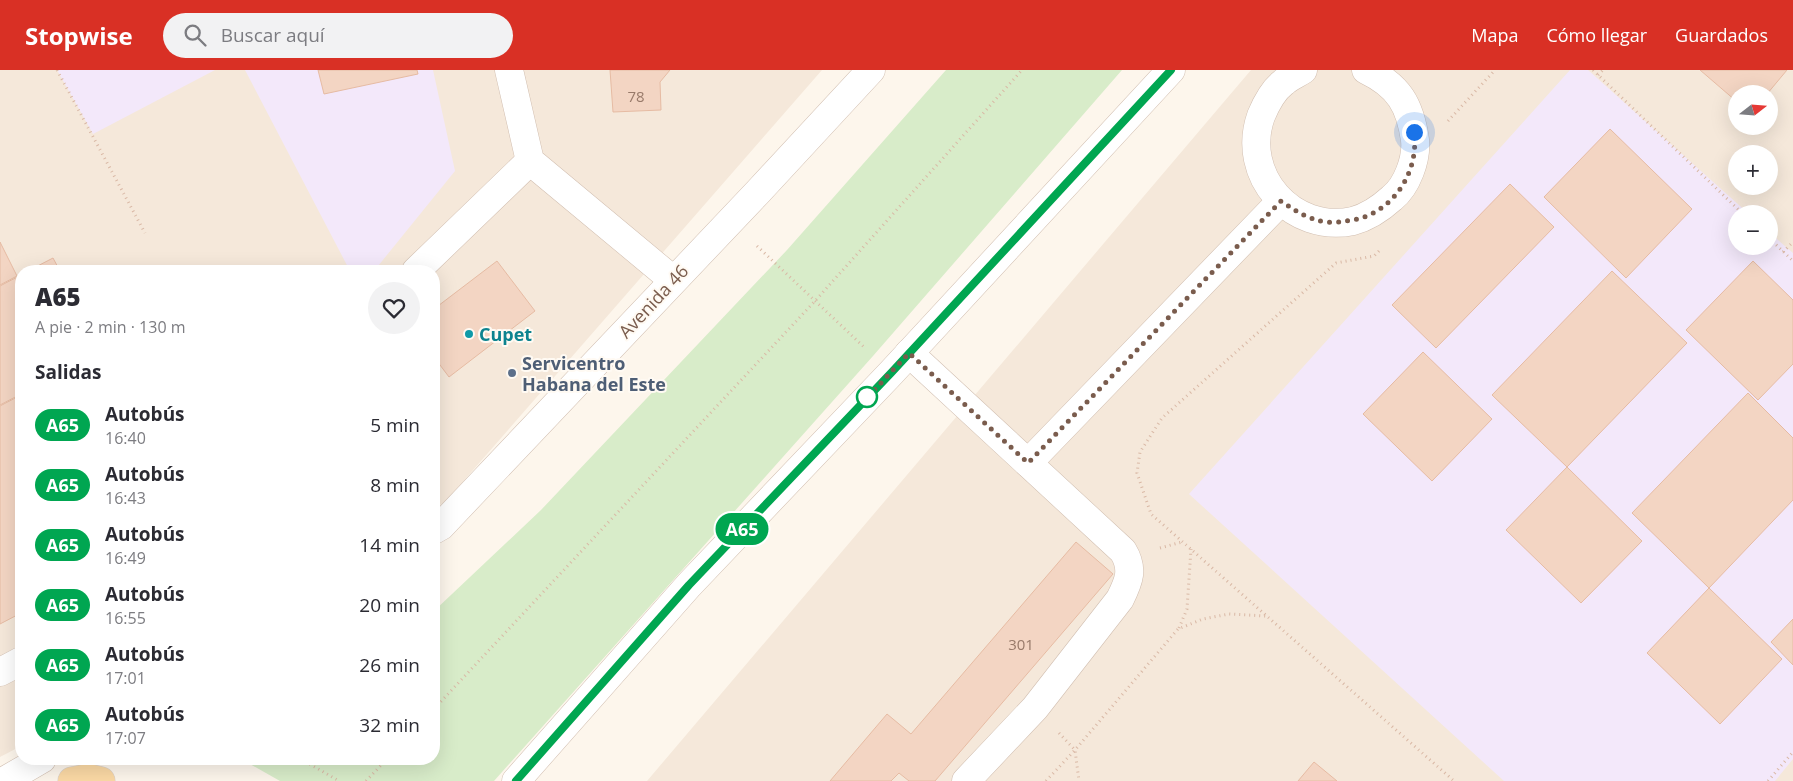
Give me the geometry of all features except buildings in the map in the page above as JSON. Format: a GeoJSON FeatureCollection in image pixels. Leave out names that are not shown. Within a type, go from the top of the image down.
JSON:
{"type":"FeatureCollection","features":[{"type":"Feature","properties":{"kind":"main road"},"geometry":{"type":"LineString","coordinates":[[72,781],[88,778],[101,781]]}},
{"type":"Feature","properties":{"kind":"street"},"geometry":{"type":"LineString","coordinates":[[509,70],[530,160],[674,280]]}},
{"type":"Feature","properties":{"kind":"street","name":"Avenida 46"},"geometry":{"type":"LineString","coordinates":[[440,526],[871,70]]}},
{"type":"Feature","properties":{"kind":"street"},"geometry":{"type":"LineString","coordinates":[[516,781],[689,585],[900,363],[1171,70]]}},
{"type":"Feature","properties":{"kind":"street"},"geometry":{"type":"LineString","coordinates":[[1303,70],[1283,82],[1266,104],[1257,128],[1256,155],[1265,180],[1281,201],[1303,216],[1328,222],[1354,220],[1378,210],[1398,194],[1410,171],[1416,145],[1412,119],[1400,95],[1381,77],[1366,70]]}},
{"type":"Feature","properties":{"kind":"street"},"geometry":{"type":"LineString","coordinates":[[422,265],[530,160]]}},
{"type":"Feature","properties":{"kind":"street"},"geometry":{"type":"LineString","coordinates":[[1028,463],[1281,201]]}},
{"type":"Feature","properties":{"kind":"street"},"geometry":{"type":"LineString","coordinates":[[900,363],[1028,463],[1123,551],[1129,561],[1128,582],[1120,599],[1035,708],[966,781]]}},
{"type":"Feature","properties":{"kind":"street"},"geometry":{"type":"LineString","coordinates":[[0,672],[15,664]]}},
{"type":"Feature","properties":{"kind":"street"},"geometry":{"type":"LineString","coordinates":[[4,781],[32,765]]}},
{"type":"Feature","properties":{"kind":"path"},"geometry":{"type":"LineString","coordinates":[[57,70],[145,233]]}},
{"type":"Feature","properties":{"kind":"path"},"geometry":{"type":"LineString","coordinates":[[440,703],[815,301],[1022,70]]}},
{"type":"Feature","properties":{"kind":"path"},"geometry":{"type":"LineString","coordinates":[[1412,119],[1437,132],[1495,70]]}},
{"type":"Feature","properties":{"kind":"path"},"geometry":{"type":"LineString","coordinates":[[1593,70],[1734,205]]}},
{"type":"Feature","properties":{"kind":"path"},"geometry":{"type":"LineString","coordinates":[[1598,75],[1602,70]]}},
{"type":"Feature","properties":{"kind":"path"},"geometry":{"type":"LineString","coordinates":[[730,220],[815,301],[900,363]]}},
{"type":"Feature","properties":{"kind":"path"},"geometry":{"type":"LineString","coordinates":[[1783,252],[1793,242]]}},
{"type":"Feature","properties":{"kind":"path"},"geometry":{"type":"LineString","coordinates":[[1778,247],[1793,261]]}},
{"type":"Feature","properties":{"kind":"path"},"geometry":{"type":"LineString","coordinates":[[1380,250],[1374,256],[1336,263],[1162,418],[1140,452],[1137,473],[1151,514],[1454,781]]}},
{"type":"Feature","properties":{"kind":"path"},"geometry":{"type":"LineString","coordinates":[[1046,781],[1075,750],[1178,629],[1187,609],[1191,549]]}},
{"type":"Feature","properties":{"kind":"path"},"geometry":{"type":"LineString","coordinates":[[1178,629],[1203,618],[1229,614],[1267,616]]}},
{"type":"Feature","properties":{"kind":"path"},"geometry":{"type":"LineString","coordinates":[[1035,708],[1075,750],[1079,781]]}},
{"type":"Feature","properties":{"kind":"path"},"geometry":{"type":"LineString","coordinates":[[1768,781],[1793,752]]}},
{"type":"Feature","properties":{"kind":"path"},"geometry":{"type":"LineString","coordinates":[[311,765],[339,781]]}},
{"type":"Feature","properties":{"kind":"path"},"geometry":{"type":"LineString","coordinates":[[366,781],[381,765]]}},
{"type":"Feature","properties":{"kind":"shaded area"},"geometry":{"type":"Polygon","coordinates":[[[0,70],[822,70],[446,501],[440,505],[440,265],[15,265],[15,749],[0,757],[0,70]]]}},
{"type":"Feature","properties":{"kind":"shaded area"},"geometry":{"type":"Polygon","coordinates":[[[57,70],[215,70],[93,134],[57,70]]]}},
{"type":"Feature","properties":{"kind":"shaded area"},"geometry":{"type":"Polygon","coordinates":[[[245,70],[433,70],[455,171],[379,265],[347,265],[245,70]]]}},
{"type":"Feature","properties":{"kind":"shaded area"},"geometry":{"type":"Polygon","coordinates":[[[1251,70],[1793,70],[1793,781],[647,781],[1251,70]]]}},
{"type":"Feature","properties":{"kind":"shaded area"},"geometry":{"type":"Polygon","coordinates":[[[1570,70],[1588,70],[1739,205],[1728,205],[1728,255],[1778,255],[1778,240],[1793,253],[1793,759],[1775,781],[1504,781],[1189,494],[1570,70]]]}},
{"type":"Feature","properties":{"kind":"green space"},"geometry":{"type":"Polygon","coordinates":[[[946,70],[1122,70],[873,356],[494,781],[280,781],[252,765],[440,765],[440,605],[541,510],[787,250],[946,70]]]}},
{"type":"Feature","properties":{"kind":"bus line","name":"A65"},"geometry":{"type":"LineString","coordinates":[[516,781],[689,585],[891,373],[1171,70]]}},
{"type":"Feature","properties":{"kind":"place","name":"Cupet"},"geometry":{"type":"Point","coordinates":[469,334]}},
{"type":"Feature","properties":{"kind":"place","name":"Servicentro Habana del Este"},"geometry":{"type":"Point","coordinates":[512,373]}},
{"type":"Feature","properties":{"kind":"route"},"geometry":{"type":"LineString","coordinates":[[867,397],[865,400],[909,353],[1028,463],[1281,201],[1303,216],[1328,222],[1354,220],[1378,210],[1398,194],[1410,171],[1416,145],[1414,132]]}}]}
